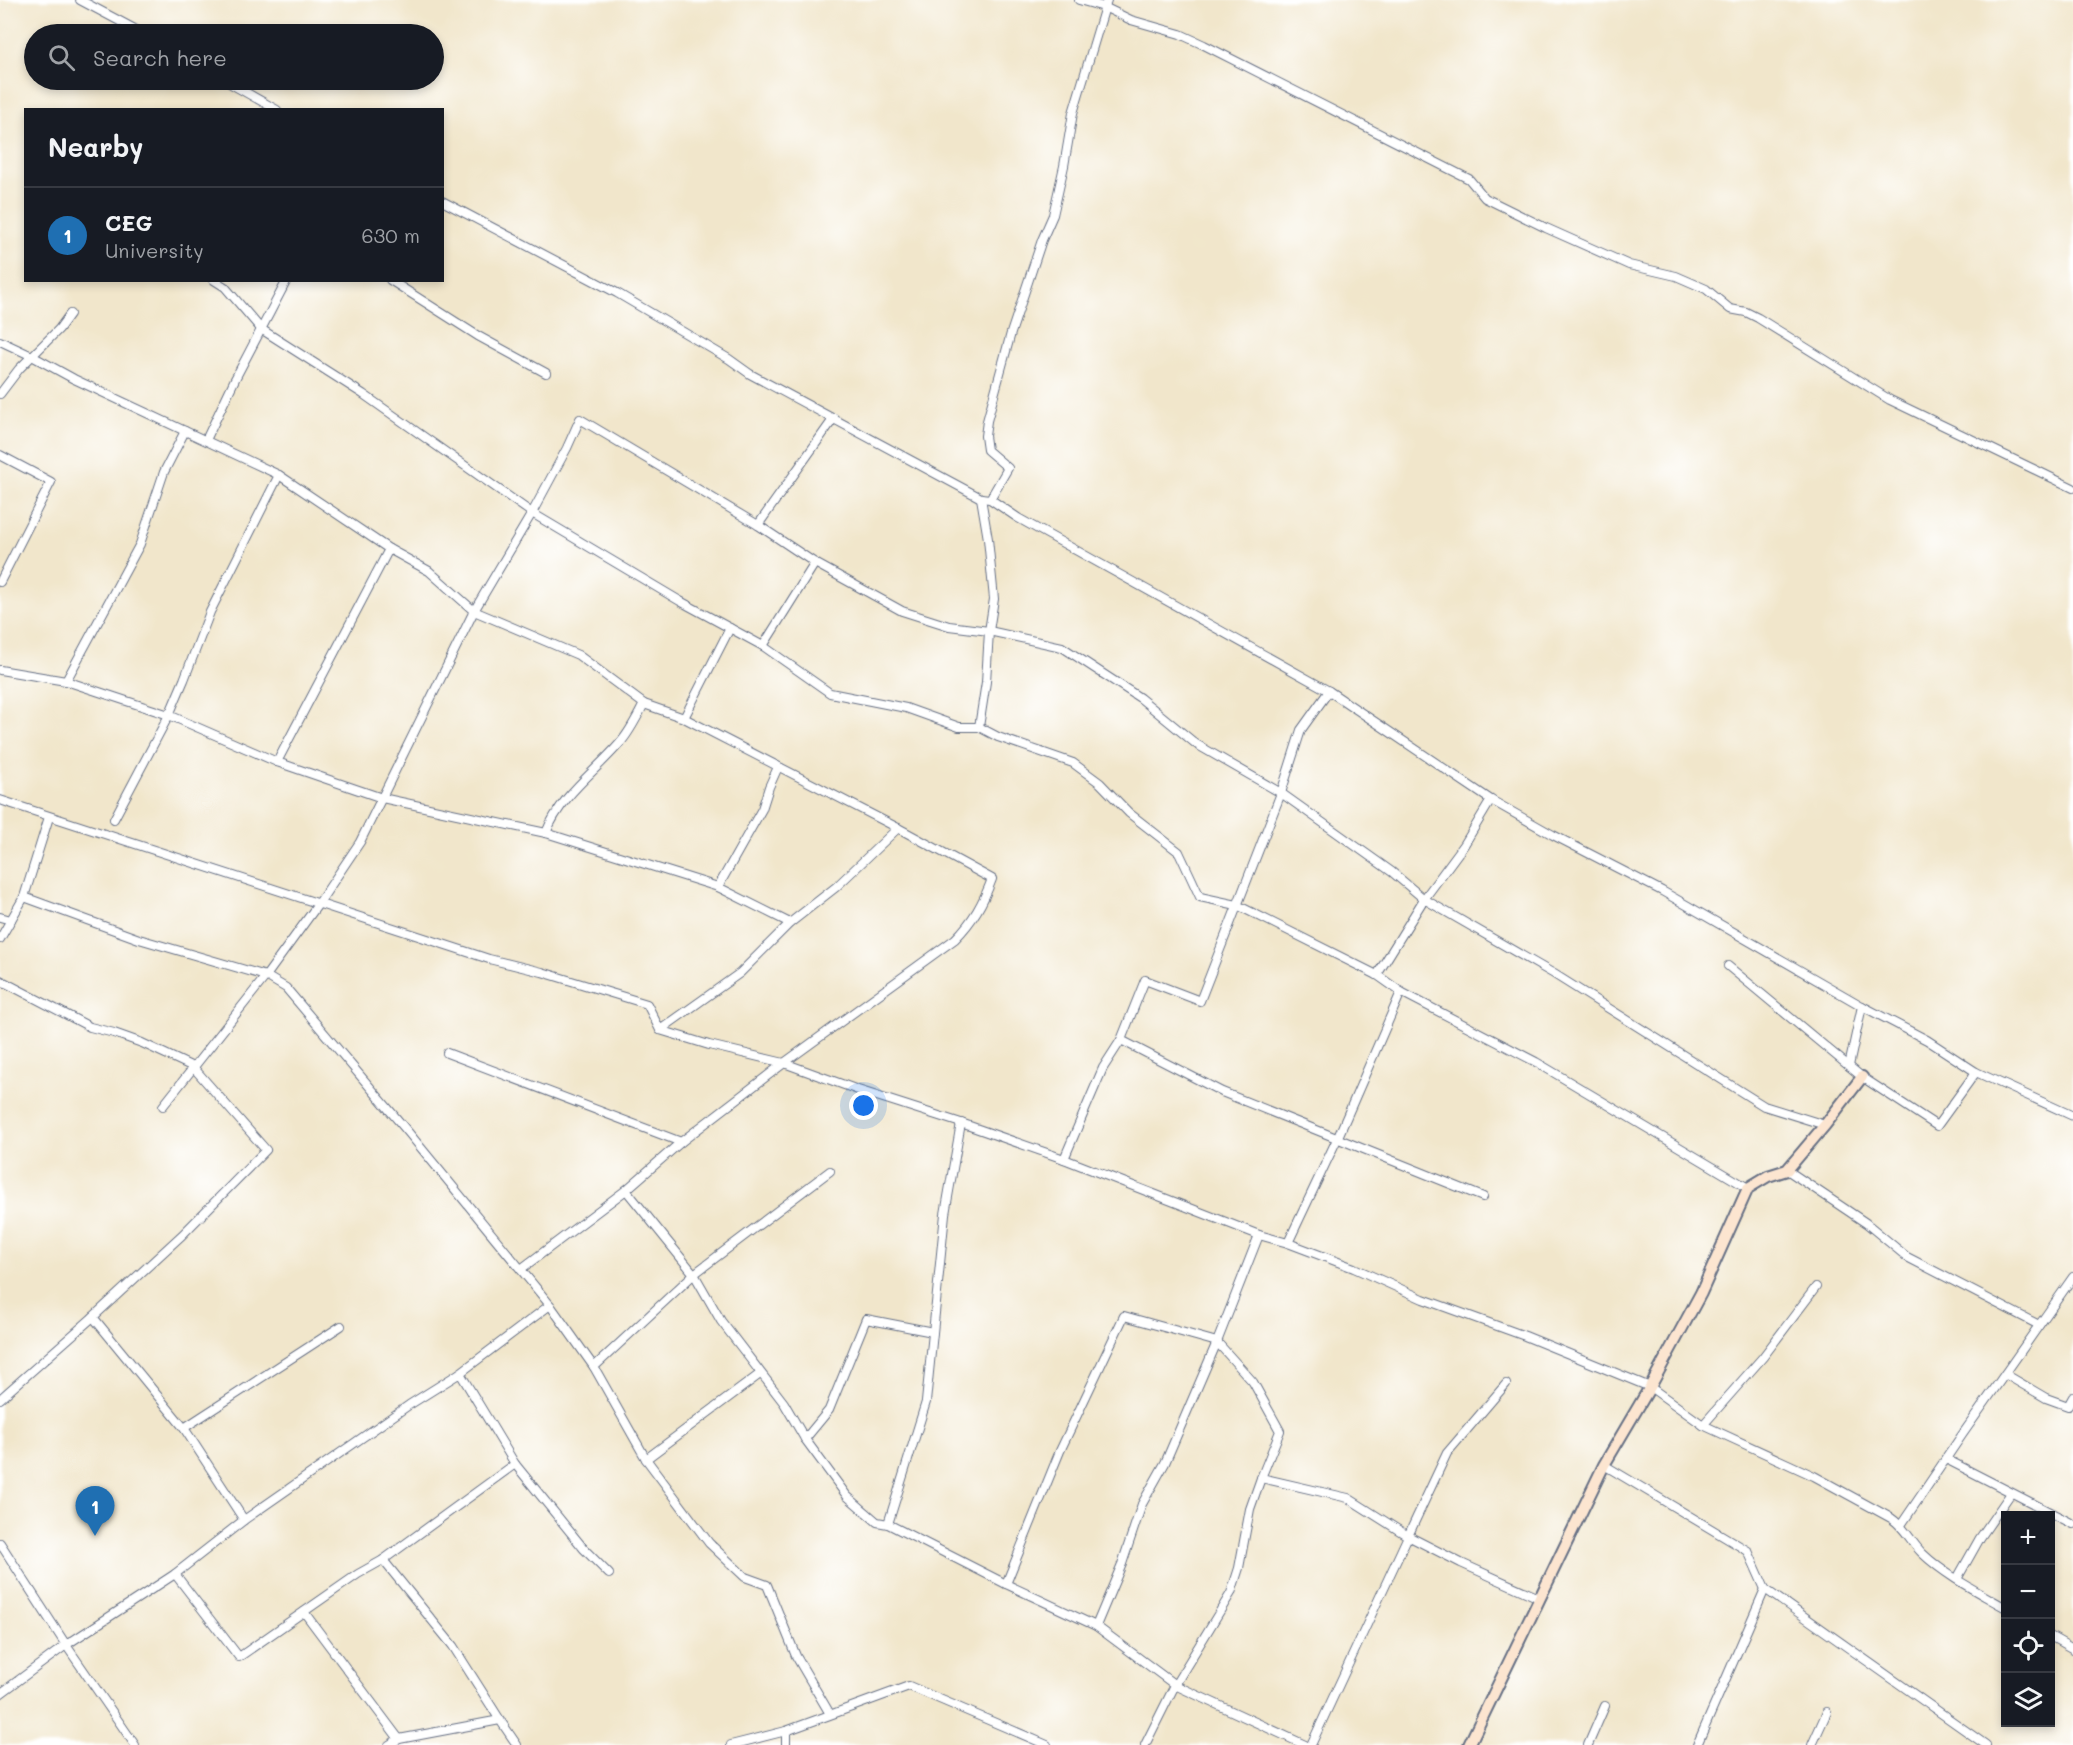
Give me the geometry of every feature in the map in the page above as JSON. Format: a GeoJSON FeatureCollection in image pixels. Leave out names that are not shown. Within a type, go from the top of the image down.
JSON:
{"type":"FeatureCollection","features":[{"type":"Feature","properties":{"kind":"street"},"geometry":{"type":"LineString","coordinates":[[80,0],[125,24]]}},
{"type":"Feature","properties":{"kind":"street"},"geometry":{"type":"LineString","coordinates":[[1079,0],[1106,3],[1131,20],[1180,34],[1204,45],[1469,179],[1485,198],[1546,228],[1629,265],[1676,276],[1707,289],[1730,309],[1746,312],[1758,318],[1890,400],[2073,488]]}},
{"type":"Feature","properties":{"kind":"street"},"geometry":{"type":"LineString","coordinates":[[990,499],[1008,468],[987,450],[985,436],[987,421],[1011,333],[1042,240],[1053,216],[1073,113],[1106,3]]}},
{"type":"Feature","properties":{"kind":"street"},"geometry":{"type":"LineString","coordinates":[[242,90],[273,108]]}},
{"type":"Feature","properties":{"kind":"street"},"geometry":{"type":"LineString","coordinates":[[444,202],[609,289],[729,359],[750,374],[911,462],[981,498],[990,499],[1018,518],[1329,691],[1491,800],[1552,835],[1662,891],[1862,1006],[1927,1040],[1976,1072],[2073,1116]]}},
{"type":"Feature","properties":{"kind":"street"},"geometry":{"type":"LineString","coordinates":[[217,282],[225,287],[261,329],[363,394],[532,513],[680,601],[763,646],[830,693],[906,708],[959,728],[979,727],[998,737],[1073,763],[1100,783],[1129,813],[1179,852],[1200,897],[1237,905],[1377,975],[1401,992],[1536,1062],[1748,1188]]}},
{"type":"Feature","properties":{"kind":"street"},"geometry":{"type":"LineString","coordinates":[[206,440],[285,282]]}},
{"type":"Feature","properties":{"kind":"street"},"geometry":{"type":"LineString","coordinates":[[393,282],[478,336],[546,373]]}},
{"type":"Feature","properties":{"kind":"street"},"geometry":{"type":"LineString","coordinates":[[0,394],[19,369],[59,329],[70,314]]}},
{"type":"Feature","properties":{"kind":"street"},"geometry":{"type":"LineString","coordinates":[[0,341],[74,379],[279,474],[389,549],[429,572],[474,611],[578,655],[644,704],[684,718],[992,879],[982,905],[968,926],[955,939],[784,1063],[681,1142],[626,1190],[521,1269]]}},
{"type":"Feature","properties":{"kind":"street"},"geometry":{"type":"LineString","coordinates":[[758,525],[834,418]]}},
{"type":"Feature","properties":{"kind":"street"},"geometry":{"type":"LineString","coordinates":[[163,1106],[266,976],[360,842],[474,611],[532,513],[580,419],[758,525],[815,563],[902,611],[949,626],[989,631],[1062,647],[1140,698],[1196,744],[1281,793],[1392,872],[1424,899],[1554,974],[1764,1106],[1825,1125]]}},
{"type":"Feature","properties":{"kind":"street"},"geometry":{"type":"LineString","coordinates":[[66,681],[140,544],[164,472],[185,431]]}},
{"type":"Feature","properties":{"kind":"street"},"geometry":{"type":"LineString","coordinates":[[0,455],[51,482],[0,582]]}},
{"type":"Feature","properties":{"kind":"street"},"geometry":{"type":"LineString","coordinates":[[114,819],[169,715],[210,612],[279,474]]}},
{"type":"Feature","properties":{"kind":"street"},"geometry":{"type":"LineString","coordinates":[[979,727],[994,599],[981,498]]}},
{"type":"Feature","properties":{"kind":"street"},"geometry":{"type":"LineString","coordinates":[[277,762],[389,549]]}},
{"type":"Feature","properties":{"kind":"street"},"geometry":{"type":"LineString","coordinates":[[763,646],[815,563]]}},
{"type":"Feature","properties":{"kind":"street"},"geometry":{"type":"LineString","coordinates":[[684,718],[730,628]]}},
{"type":"Feature","properties":{"kind":"street"},"geometry":{"type":"LineString","coordinates":[[0,670],[66,681],[169,715],[277,762],[382,798],[546,833],[718,887],[790,923]]}},
{"type":"Feature","properties":{"kind":"street"},"geometry":{"type":"LineString","coordinates":[[1064,1159],[1103,1068],[1121,1040],[1145,980],[1200,1001],[1281,793],[1300,730],[1329,691]]}},
{"type":"Feature","properties":{"kind":"street"},"geometry":{"type":"LineString","coordinates":[[546,833],[552,817],[562,803],[620,744],[644,704]]}},
{"type":"Feature","properties":{"kind":"street"},"geometry":{"type":"LineString","coordinates":[[718,887],[762,809],[778,767]]}},
{"type":"Feature","properties":{"kind":"street"},"geometry":{"type":"LineString","coordinates":[[0,800],[489,959],[542,972],[647,1004],[660,1030],[709,1045],[784,1063],[1064,1159],[1259,1235],[1288,1243],[1354,1268],[1424,1299],[1525,1336],[1650,1387],[1703,1425],[1814,1476],[1901,1525],[1922,1552],[1957,1579],[2001,1605]]}},
{"type":"Feature","properties":{"kind":"street"},"geometry":{"type":"LineString","coordinates":[[1377,975],[1424,899],[1464,845],[1491,800]]}},
{"type":"Feature","properties":{"kind":"street"},"geometry":{"type":"LineString","coordinates":[[0,939],[24,897],[50,817]]}},
{"type":"Feature","properties":{"kind":"street"},"geometry":{"type":"LineString","coordinates":[[660,1030],[740,973],[790,923],[837,887],[898,828]]}},
{"type":"Feature","properties":{"kind":"street"},"geometry":{"type":"LineString","coordinates":[[24,897],[139,939],[266,976],[286,988],[550,1305],[594,1367],[646,1459],[709,1543],[745,1577],[767,1585],[796,1656],[830,1714]]}},
{"type":"Feature","properties":{"kind":"street"},"geometry":{"type":"LineString","coordinates":[[0,917],[10,920]]}},
{"type":"Feature","properties":{"kind":"street"},"geometry":{"type":"LineString","coordinates":[[1728,966],[1862,1077],[1937,1126],[1976,1072]]}},
{"type":"Feature","properties":{"kind":"street"},"geometry":{"type":"LineString","coordinates":[[0,980],[83,1024],[142,1043],[194,1067],[266,1150],[182,1235],[0,1399]]}},
{"type":"Feature","properties":{"kind":"street"},"geometry":{"type":"LineString","coordinates":[[1288,1243],[1338,1137],[1401,992]]}},
{"type":"Feature","properties":{"kind":"street"},"geometry":{"type":"LineString","coordinates":[[1849,1066],[1862,1006]]}},
{"type":"Feature","properties":{"kind":"street"},"geometry":{"type":"LineString","coordinates":[[1121,1040],[1222,1092],[1483,1197]]}},
{"type":"Feature","properties":{"kind":"street"},"geometry":{"type":"LineString","coordinates":[[447,1053],[681,1142]]}},
{"type":"Feature","properties":{"kind":"street"},"geometry":{"type":"LineString","coordinates":[[1469,1745],[1604,1465],[1701,1293],[1748,1188],[1768,1176],[1787,1170],[1862,1077]]}},
{"type":"Feature","properties":{"kind":"street"},"geometry":{"type":"LineString","coordinates":[[888,1524],[926,1402],[945,1214],[962,1123]]}},
{"type":"Feature","properties":{"kind":"street"},"geometry":{"type":"LineString","coordinates":[[1787,1170],[1866,1223],[1907,1257],[2038,1326]]}},
{"type":"Feature","properties":{"kind":"street"},"geometry":{"type":"LineString","coordinates":[[594,1367],[694,1274],[830,1171]]}},
{"type":"Feature","properties":{"kind":"street"},"geometry":{"type":"LineString","coordinates":[[626,1190],[694,1274],[721,1321],[784,1403],[805,1439],[847,1496],[877,1522],[888,1524],[1006,1584],[1096,1626],[1175,1685],[1305,1745]]}},
{"type":"Feature","properties":{"kind":"street"},"geometry":{"type":"LineString","coordinates":[[1096,1626],[1122,1564],[1142,1504],[1166,1463],[1259,1235]]}},
{"type":"Feature","properties":{"kind":"street"},"geometry":{"type":"LineString","coordinates":[[1901,1525],[2073,1277]]}},
{"type":"Feature","properties":{"kind":"street"},"geometry":{"type":"LineString","coordinates":[[1703,1425],[1763,1357],[1816,1287]]}},
{"type":"Feature","properties":{"kind":"street"},"geometry":{"type":"LineString","coordinates":[[0,1694],[66,1645],[175,1574],[244,1520],[409,1405],[460,1374],[550,1305]]}},
{"type":"Feature","properties":{"kind":"street"},"geometry":{"type":"LineString","coordinates":[[1006,1584],[1060,1451],[1124,1316],[1217,1342],[1253,1382],[1280,1431],[1250,1509],[1239,1568],[1231,1593],[1175,1685],[1145,1745]]}},
{"type":"Feature","properties":{"kind":"street"},"geometry":{"type":"LineString","coordinates":[[93,1317],[184,1428],[244,1520]]}},
{"type":"Feature","properties":{"kind":"street"},"geometry":{"type":"LineString","coordinates":[[805,1439],[829,1410],[866,1319],[933,1332]]}},
{"type":"Feature","properties":{"kind":"street"},"geometry":{"type":"LineString","coordinates":[[184,1428],[341,1326]]}},
{"type":"Feature","properties":{"kind":"street"},"geometry":{"type":"LineString","coordinates":[[460,1374],[515,1464],[584,1549],[609,1574]]}},
{"type":"Feature","properties":{"kind":"street"},"geometry":{"type":"LineString","coordinates":[[646,1459],[760,1374]]}},
{"type":"Feature","properties":{"kind":"street"},"geometry":{"type":"LineString","coordinates":[[2005,1374],[2046,1398],[2068,1406],[2073,1397]]}},
{"type":"Feature","properties":{"kind":"street"},"geometry":{"type":"LineString","coordinates":[[1311,1745],[1447,1453],[1506,1384]]}},
{"type":"Feature","properties":{"kind":"street"},"geometry":{"type":"LineString","coordinates":[[1946,1459],[2073,1524]]}},
{"type":"Feature","properties":{"kind":"street"},"geometry":{"type":"LineString","coordinates":[[175,1574],[239,1657],[358,1574],[383,1560],[515,1464]]}},
{"type":"Feature","properties":{"kind":"street"},"geometry":{"type":"LineString","coordinates":[[1604,1465],[1748,1551],[1765,1588],[1986,1745]]}},
{"type":"Feature","properties":{"kind":"street"},"geometry":{"type":"LineString","coordinates":[[1261,1478],[1348,1498],[1408,1536],[1539,1598]]}},
{"type":"Feature","properties":{"kind":"street"},"geometry":{"type":"LineString","coordinates":[[1957,1579],[1980,1538],[2011,1493]]}},
{"type":"Feature","properties":{"kind":"street"},"geometry":{"type":"LineString","coordinates":[[0,1542],[2,1552],[131,1743]]}},
{"type":"Feature","properties":{"kind":"street"},"geometry":{"type":"LineString","coordinates":[[383,1560],[453,1646],[517,1745]]}},
{"type":"Feature","properties":{"kind":"street"},"geometry":{"type":"LineString","coordinates":[[1697,1745],[1765,1588]]}},
{"type":"Feature","properties":{"kind":"street"},"geometry":{"type":"LineString","coordinates":[[304,1612],[399,1739]]}},
{"type":"Feature","properties":{"kind":"street"},"geometry":{"type":"LineString","coordinates":[[2055,1639],[2073,1649]]}},
{"type":"Feature","properties":{"kind":"street"},"geometry":{"type":"LineString","coordinates":[[731,1745],[786,1731],[909,1686],[1047,1745]]}},
{"type":"Feature","properties":{"kind":"street"},"geometry":{"type":"LineString","coordinates":[[1588,1745],[1605,1706]]}},
{"type":"Feature","properties":{"kind":"street"},"geometry":{"type":"LineString","coordinates":[[1812,1745],[1827,1712]]}},
{"type":"Feature","properties":{"kind":"street"},"geometry":{"type":"LineString","coordinates":[[389,1745],[399,1739],[500,1720]]}},
{"type":"Feature","properties":{"kind":"street"},"geometry":{"type":"LineString","coordinates":[[786,1731],[786,1745]]}},
{"type":"Feature","properties":{"kind":"place","name":"CEG"},"geometry":{"type":"Point","coordinates":[95,1536]}}]}
